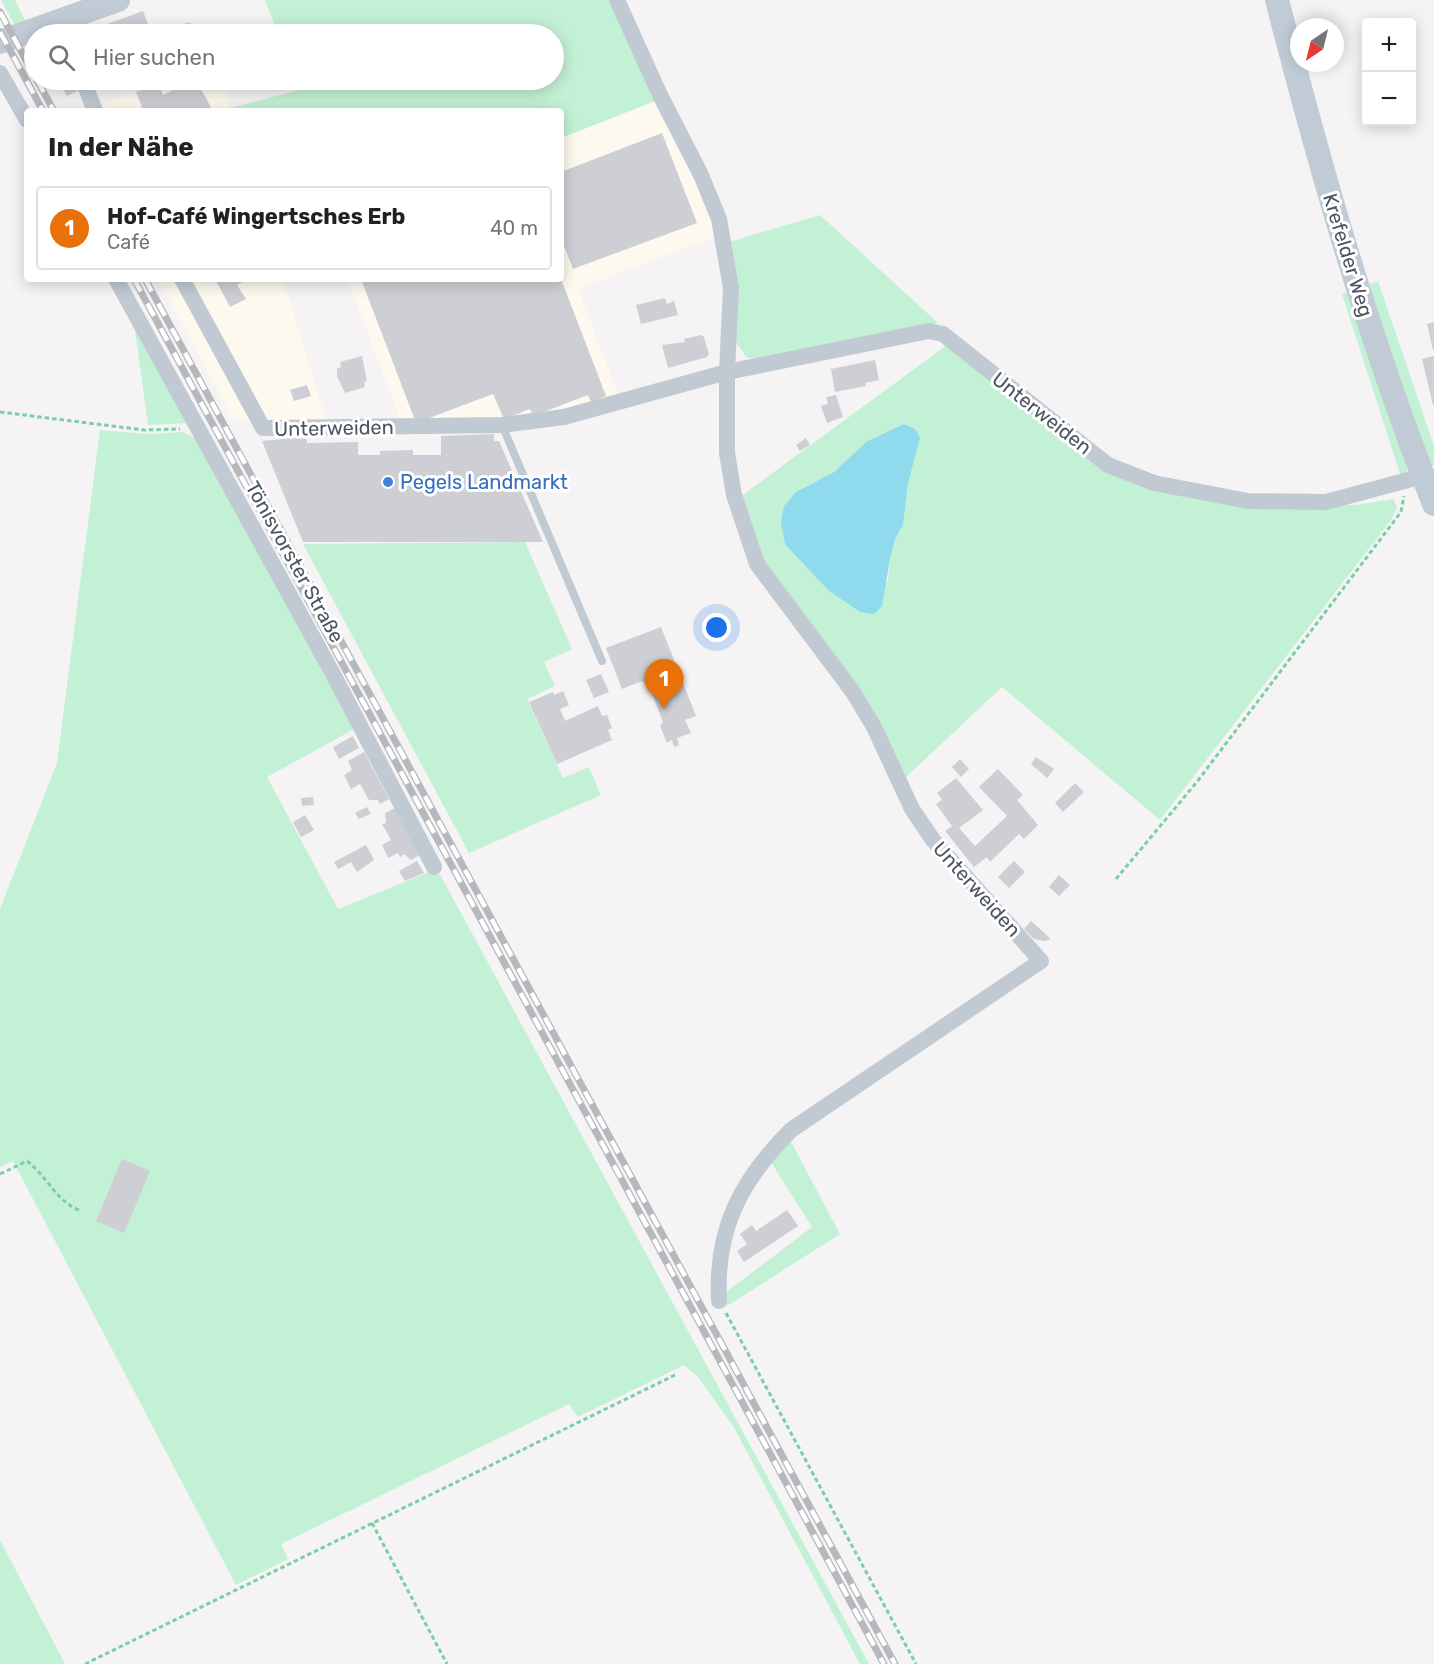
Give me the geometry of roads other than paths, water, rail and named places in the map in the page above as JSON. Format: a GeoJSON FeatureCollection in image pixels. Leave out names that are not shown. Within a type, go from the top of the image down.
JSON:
{"type":"FeatureCollection","features":[{"type":"Feature","properties":{"kind":"street"},"geometry":{"type":"LineString","coordinates":[[68,24],[118,0]]}},
{"type":"Feature","properties":{"kind":"street","name":"Unterweiden"},"geometry":{"type":"LineString","coordinates":[[617,0],[660,95],[701,175],[719,219],[731,288],[727,372],[727,453],[734,495],[757,564],[853,692],[874,727],[912,808],[933,840],[1041,960],[791,1130],[764,1157],[736,1200],[717,1268],[719,1301]]}},
{"type":"Feature","properties":{"kind":"street","name":"Krefelder Weg"},"geometry":{"type":"LineString","coordinates":[[1277,0],[1317,154],[1351,270],[1421,479],[1434,504]]}},
{"type":"Feature","properties":{"kind":"street"},"geometry":{"type":"LineString","coordinates":[[0,42],[24,36]]}},
{"type":"Feature","properties":{"kind":"street"},"geometry":{"type":"LineString","coordinates":[[0,73],[24,115]]}},
{"type":"Feature","properties":{"kind":"street"},"geometry":{"type":"LineString","coordinates":[[87,90],[94,108]]}},
{"type":"Feature","properties":{"kind":"street","name":"Tönisvorster Straße"},"geometry":{"type":"LineString","coordinates":[[118,282],[196,429],[332,672],[434,867]]}},
{"type":"Feature","properties":{"kind":"street","name":"Unterweiden"},"geometry":{"type":"LineString","coordinates":[[184,282],[263,429],[502,425],[564,417],[727,372],[929,331],[943,334],[1108,465],[1154,483],[1248,501],[1326,502],[1421,479]]}},
{"type":"Feature","properties":{"kind":"lane"},"geometry":{"type":"LineString","coordinates":[[502,425],[602,661]]}},
{"type":"Feature","properties":{"kind":"water"},"geometry":{"type":"Polygon","coordinates":[[[904,424],[915,429],[920,438],[908,484],[903,525],[895,539],[882,606],[874,614],[860,612],[829,591],[785,544],[781,523],[784,506],[796,492],[834,472],[866,442],[904,424]]]}},
{"type":"Feature","properties":{"kind":"railway"},"geometry":{"type":"LineString","coordinates":[[0,12],[24,56]]}},
{"type":"Feature","properties":{"kind":"railway"},"geometry":{"type":"LineString","coordinates":[[0,32],[24,76]]}},
{"type":"Feature","properties":{"kind":"railway"},"geometry":{"type":"LineString","coordinates":[[32,90],[41,108]]}},
{"type":"Feature","properties":{"kind":"railway"},"geometry":{"type":"LineString","coordinates":[[42,90],[52,108]]}},
{"type":"Feature","properties":{"kind":"railway"},"geometry":{"type":"LineString","coordinates":[[136,282],[884,1664]]}},
{"type":"Feature","properties":{"kind":"railway"},"geometry":{"type":"LineString","coordinates":[[147,282],[895,1664]]}},
{"type":"Feature","properties":{"kind":"place","name":"Pegels Landmarkt"},"geometry":{"type":"Point","coordinates":[388,482]}},
{"type":"Feature","properties":{"kind":"place","name":"Hof-Café Wingertsches Erb"},"geometry":{"type":"Point","coordinates":[664,709]}}]}
